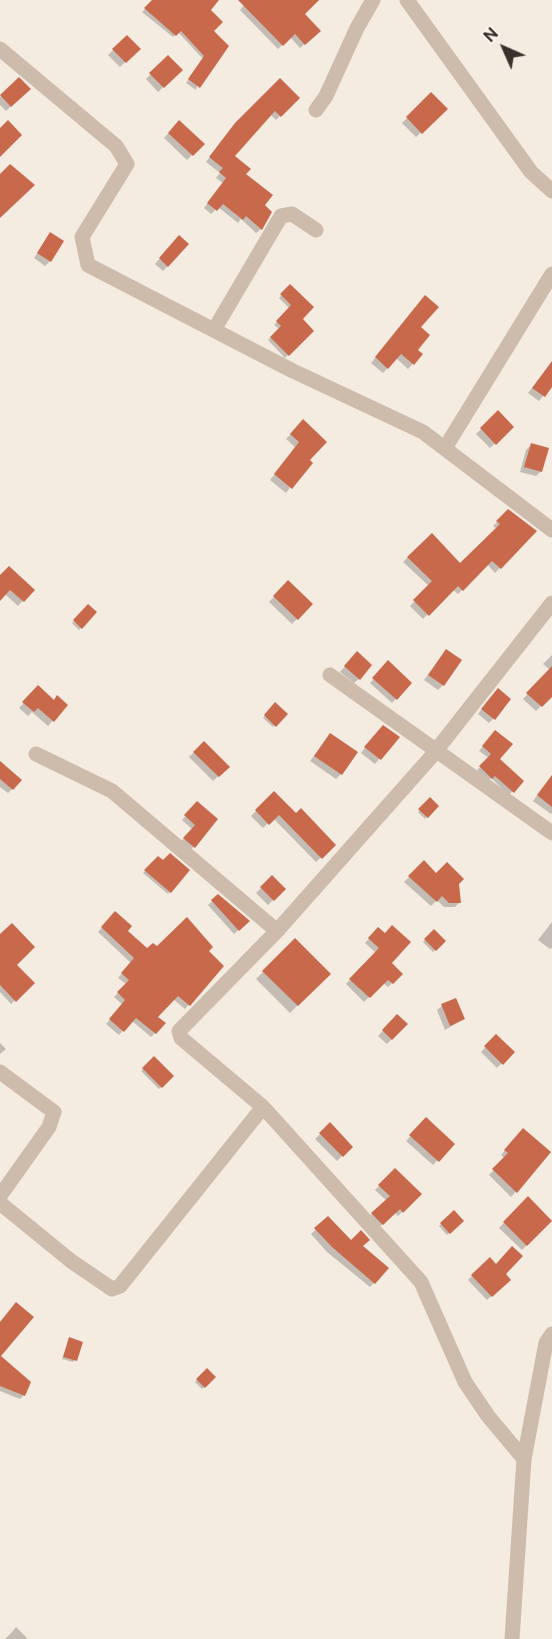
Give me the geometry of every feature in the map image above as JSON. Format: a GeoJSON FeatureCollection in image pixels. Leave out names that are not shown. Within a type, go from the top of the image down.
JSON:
{"type":"FeatureCollection","features":[{"type":"Feature","properties":{"kind":"street"},"geometry":{"type":"LineString","coordinates":[[316,110],[326,96],[357,28],[373,0]]}},
{"type":"Feature","properties":{"kind":"street"},"geometry":{"type":"LineString","coordinates":[[408,0],[531,172],[552,191]]}},
{"type":"Feature","properties":{"kind":"street"},"geometry":{"type":"LineString","coordinates":[[0,49],[116,147],[127,164],[82,237],[88,265],[214,330],[423,432],[552,530]]}},
{"type":"Feature","properties":{"kind":"street"},"geometry":{"type":"LineString","coordinates":[[214,330],[281,216],[292,214],[316,230]]}},
{"type":"Feature","properties":{"kind":"street"},"geometry":{"type":"LineString","coordinates":[[445,448],[552,274]]}},
{"type":"Feature","properties":{"kind":"street"},"geometry":{"type":"LineString","coordinates":[[524,1459],[488,1416],[465,1382],[420,1282],[263,1107],[181,1038],[179,1031],[277,931],[436,750],[552,603]]}},
{"type":"Feature","properties":{"kind":"street"},"geometry":{"type":"LineString","coordinates":[[330,675],[552,833]]}},
{"type":"Feature","properties":{"kind":"street"},"geometry":{"type":"LineString","coordinates":[[36,754],[112,791],[277,931]]}},
{"type":"Feature","properties":{"kind":"street"},"geometry":{"type":"LineString","coordinates":[[0,1072],[54,1112],[49,1127],[0,1196]]}},
{"type":"Feature","properties":{"kind":"street"},"geometry":{"type":"LineString","coordinates":[[0,1203],[71,1261],[112,1289],[120,1286],[263,1107]]}},
{"type":"Feature","properties":{"kind":"street"},"geometry":{"type":"LineString","coordinates":[[512,1639],[524,1459],[546,1343],[552,1334]]}},
{"type":"Feature","properties":{"kind":"building"},"geometry":{"type":"Polygon","coordinates":[[[152,0],[219,0],[211,10],[223,22],[214,31],[229,46],[200,88],[188,79],[204,56],[181,31],[176,36],[144,8],[152,0]]]}},
{"type":"Feature","properties":{"kind":"building"},"geometry":{"type":"Polygon","coordinates":[[[238,0],[319,0],[305,14],[321,31],[305,45],[295,34],[283,46],[238,0]]]}},
{"type":"Feature","properties":{"kind":"building"},"geometry":{"type":"Polygon","coordinates":[[[127,35],[141,49],[126,63],[112,49],[127,35]]]}},
{"type":"Feature","properties":{"kind":"building"},"geometry":{"type":"Polygon","coordinates":[[[168,55],[183,70],[164,88],[149,73],[168,55]]]}},
{"type":"Feature","properties":{"kind":"building"},"geometry":{"type":"Polygon","coordinates":[[[19,77],[31,89],[11,107],[0,95],[19,77]]]}},
{"type":"Feature","properties":{"kind":"building"},"geometry":{"type":"Polygon","coordinates":[[[280,78],[300,98],[281,117],[275,111],[235,156],[251,169],[246,174],[273,195],[265,205],[272,212],[262,230],[246,216],[243,220],[223,204],[217,211],[207,203],[226,178],[219,172],[223,168],[209,157],[235,123],[280,78]]]}},
{"type":"Feature","properties":{"kind":"building"},"geometry":{"type":"Polygon","coordinates":[[[431,92],[448,109],[422,134],[406,117],[431,92]]]}},
{"type":"Feature","properties":{"kind":"building"},"geometry":{"type":"Polygon","coordinates":[[[8,120],[22,135],[0,157],[0,128],[8,120]]]}},
{"type":"Feature","properties":{"kind":"building"},"geometry":{"type":"Polygon","coordinates":[[[179,120],[205,144],[193,156],[168,133],[179,120]]]}},
{"type":"Feature","properties":{"kind":"building"},"geometry":{"type":"Polygon","coordinates":[[[10,164],[35,185],[0,218],[0,174],[10,164]]]}},
{"type":"Feature","properties":{"kind":"building"},"geometry":{"type":"Polygon","coordinates":[[[50,232],[64,241],[51,262],[37,253],[50,232]]]}},
{"type":"Feature","properties":{"kind":"building"},"geometry":{"type":"Polygon","coordinates":[[[179,235],[189,244],[168,267],[159,258],[179,235]]]}},
{"type":"Feature","properties":{"kind":"building"},"geometry":{"type":"Polygon","coordinates":[[[290,284],[314,307],[303,319],[314,331],[289,356],[270,337],[281,326],[276,321],[291,305],[280,294],[290,284]]]}},
{"type":"Feature","properties":{"kind":"building"},"geometry":{"type":"Polygon","coordinates":[[[425,295],[439,307],[421,327],[430,335],[418,350],[423,354],[414,365],[401,354],[388,369],[375,357],[425,295]]]}},
{"type":"Feature","properties":{"kind":"building"},"geometry":{"type":"Polygon","coordinates":[[[552,361],[552,387],[545,397],[532,388],[552,361]]]}},
{"type":"Feature","properties":{"kind":"building"},"geometry":{"type":"Polygon","coordinates":[[[498,410],[514,427],[496,445],[480,428],[498,410]]]}},
{"type":"Feature","properties":{"kind":"building"},"geometry":{"type":"Polygon","coordinates":[[[303,419],[327,442],[310,460],[313,463],[292,489],[274,474],[299,442],[290,434],[303,419]]]}},
{"type":"Feature","properties":{"kind":"building"},"geometry":{"type":"Polygon","coordinates":[[[531,443],[549,448],[542,472],[524,467],[531,443]]]}},
{"type":"Feature","properties":{"kind":"building"},"geometry":{"type":"Polygon","coordinates":[[[508,509],[537,531],[501,569],[492,561],[463,591],[458,586],[429,616],[413,600],[432,581],[407,557],[432,533],[460,563],[500,524],[496,521],[508,509]]]}},
{"type":"Feature","properties":{"kind":"building"},"geometry":{"type":"Polygon","coordinates":[[[9,566],[35,590],[24,602],[10,590],[0,601],[0,575],[9,566]]]}},
{"type":"Feature","properties":{"kind":"building"},"geometry":{"type":"Polygon","coordinates":[[[288,580],[313,604],[298,620],[273,596],[288,580]]]}},
{"type":"Feature","properties":{"kind":"building"},"geometry":{"type":"Polygon","coordinates":[[[88,604],[97,612],[82,629],[73,620],[88,604]]]}},
{"type":"Feature","properties":{"kind":"building"},"geometry":{"type":"Polygon","coordinates":[[[446,649],[462,660],[444,686],[428,675],[446,649]]]}},
{"type":"Feature","properties":{"kind":"building"},"geometry":{"type":"Polygon","coordinates":[[[357,651],[372,665],[360,680],[344,666],[357,651]]]}},
{"type":"Feature","properties":{"kind":"building"},"geometry":{"type":"Polygon","coordinates":[[[388,660],[412,683],[397,700],[372,678],[388,660]]]}},
{"type":"Feature","properties":{"kind":"building"},"geometry":{"type":"Polygon","coordinates":[[[552,666],[552,697],[542,707],[526,693],[552,666]]]}},
{"type":"Feature","properties":{"kind":"building"},"geometry":{"type":"Polygon","coordinates":[[[38,685],[54,700],[57,695],[68,705],[54,722],[38,708],[34,712],[22,702],[38,685]]]}},
{"type":"Feature","properties":{"kind":"building"},"geometry":{"type":"Polygon","coordinates":[[[498,688],[511,699],[495,720],[481,709],[498,688]]]}},
{"type":"Feature","properties":{"kind":"building"},"geometry":{"type":"Polygon","coordinates":[[[275,702],[288,714],[276,727],[264,715],[275,702]]]}},
{"type":"Feature","properties":{"kind":"building"},"geometry":{"type":"Polygon","coordinates":[[[383,725],[400,737],[381,760],[364,747],[383,725]]]}},
{"type":"Feature","properties":{"kind":"building"},"geometry":{"type":"Polygon","coordinates":[[[495,730],[513,744],[500,759],[524,781],[514,793],[495,776],[492,779],[479,766],[491,754],[482,746],[495,730]]]}},
{"type":"Feature","properties":{"kind":"building"},"geometry":{"type":"Polygon","coordinates":[[[330,733],[358,752],[342,775],[314,756],[330,733]]]}},
{"type":"Feature","properties":{"kind":"building"},"geometry":{"type":"Polygon","coordinates":[[[204,741],[230,767],[219,777],[193,752],[204,741]]]}},
{"type":"Feature","properties":{"kind":"building"},"geometry":{"type":"Polygon","coordinates":[[[0,761],[22,780],[13,790],[0,779],[0,761]]]}},
{"type":"Feature","properties":{"kind":"building"},"geometry":{"type":"Polygon","coordinates":[[[552,775],[552,807],[537,795],[552,775]]]}},
{"type":"Feature","properties":{"kind":"building"},"geometry":{"type":"Polygon","coordinates":[[[274,791],[296,813],[301,808],[336,845],[322,859],[279,815],[269,825],[255,810],[274,791]]]}},
{"type":"Feature","properties":{"kind":"building"},"geometry":{"type":"Polygon","coordinates":[[[430,797],[439,806],[428,818],[418,809],[430,797]]]}},
{"type":"Feature","properties":{"kind":"building"},"geometry":{"type":"Polygon","coordinates":[[[197,801],[218,819],[195,848],[183,838],[195,825],[184,815],[197,801]]]}},
{"type":"Feature","properties":{"kind":"building"},"geometry":{"type":"Polygon","coordinates":[[[170,853],[190,870],[171,893],[144,870],[158,856],[163,860],[170,853]]]}},
{"type":"Feature","properties":{"kind":"building"},"geometry":{"type":"Polygon","coordinates":[[[424,860],[436,873],[447,862],[464,879],[459,884],[461,903],[449,903],[442,896],[437,902],[408,876],[424,860]]]}},
{"type":"Feature","properties":{"kind":"building"},"geometry":{"type":"Polygon","coordinates":[[[272,875],[286,889],[274,901],[260,887],[272,875]]]}},
{"type":"Feature","properties":{"kind":"building"},"geometry":{"type":"Polygon","coordinates":[[[218,894],[250,921],[239,931],[211,900],[218,894]]]}},
{"type":"Feature","properties":{"kind":"building"},"geometry":{"type":"Polygon","coordinates":[[[115,911],[132,926],[128,931],[147,948],[153,943],[157,946],[187,917],[213,947],[209,951],[224,966],[190,1006],[178,996],[158,1017],[166,1023],[156,1034],[136,1018],[124,1032],[109,1019],[125,1000],[117,992],[129,980],[121,973],[134,958],[101,927],[115,911]]]}},
{"type":"Feature","properties":{"kind":"building"},"geometry":{"type":"Polygon","coordinates":[[[12,923],[35,947],[17,965],[35,983],[16,1002],[0,985],[0,934],[12,923]]]}},
{"type":"Feature","properties":{"kind":"building"},"geometry":{"type":"Polygon","coordinates":[[[392,925],[411,942],[392,963],[403,974],[393,984],[388,980],[370,998],[349,979],[379,948],[368,938],[378,927],[385,933],[392,925]]]}},
{"type":"Feature","properties":{"kind":"building"},"geometry":{"type":"Polygon","coordinates":[[[434,929],[446,941],[436,951],[424,939],[434,929]]]}},
{"type":"Feature","properties":{"kind":"building"},"geometry":{"type":"Polygon","coordinates":[[[295,938],[331,974],[298,1006],[262,971],[295,938]]]}},
{"type":"Feature","properties":{"kind":"building"},"geometry":{"type":"Polygon","coordinates":[[[456,998],[465,1019],[450,1026],[441,1004],[456,998]]]}},
{"type":"Feature","properties":{"kind":"building"},"geometry":{"type":"Polygon","coordinates":[[[397,1014],[408,1024],[392,1040],[382,1030],[397,1014]]]}},
{"type":"Feature","properties":{"kind":"building"},"geometry":{"type":"Polygon","coordinates":[[[496,1034],[515,1052],[503,1065],[484,1046],[496,1034]]]}},
{"type":"Feature","properties":{"kind":"building"},"geometry":{"type":"Polygon","coordinates":[[[154,1056],[174,1076],[162,1088],[142,1068],[154,1056]]]}},
{"type":"Feature","properties":{"kind":"building"},"geometry":{"type":"Polygon","coordinates":[[[426,1117],[455,1144],[439,1162],[409,1135],[426,1117]]]}},
{"type":"Feature","properties":{"kind":"building"},"geometry":{"type":"Polygon","coordinates":[[[330,1122],[353,1147],[343,1157],[319,1133],[330,1122]]]}},
{"type":"Feature","properties":{"kind":"building"},"geometry":{"type":"Polygon","coordinates":[[[523,1128],[551,1152],[517,1193],[492,1169],[508,1153],[504,1150],[523,1128]]]}},
{"type":"Feature","properties":{"kind":"building"},"geometry":{"type":"Polygon","coordinates":[[[395,1168],[422,1194],[403,1213],[400,1209],[383,1225],[371,1213],[390,1196],[378,1185],[395,1168]]]}},
{"type":"Feature","properties":{"kind":"building"},"geometry":{"type":"Polygon","coordinates":[[[528,1196],[552,1221],[527,1246],[503,1222],[528,1196]]]}},
{"type":"Feature","properties":{"kind":"building"},"geometry":{"type":"Polygon","coordinates":[[[454,1210],[464,1221],[450,1234],[440,1223],[454,1210]]]}},
{"type":"Feature","properties":{"kind":"building"},"geometry":{"type":"Polygon","coordinates":[[[328,1216],[351,1240],[361,1230],[370,1240],[363,1246],[389,1268],[375,1284],[332,1247],[314,1228],[328,1216]]]}},
{"type":"Feature","properties":{"kind":"building"},"geometry":{"type":"Polygon","coordinates":[[[512,1246],[523,1256],[506,1274],[511,1280],[492,1297],[471,1275],[490,1257],[496,1264],[512,1246]]]}},
{"type":"Feature","properties":{"kind":"building"},"geometry":{"type":"Polygon","coordinates":[[[16,1302],[34,1317],[1,1356],[31,1382],[25,1396],[0,1386],[0,1322],[16,1302]]]}},
{"type":"Feature","properties":{"kind":"building"},"geometry":{"type":"Polygon","coordinates":[[[69,1337],[83,1342],[77,1361],[63,1357],[69,1337]]]}},
{"type":"Feature","properties":{"kind":"building"},"geometry":{"type":"Polygon","coordinates":[[[207,1368],[216,1377],[205,1388],[196,1379],[207,1368]]]}}]}
